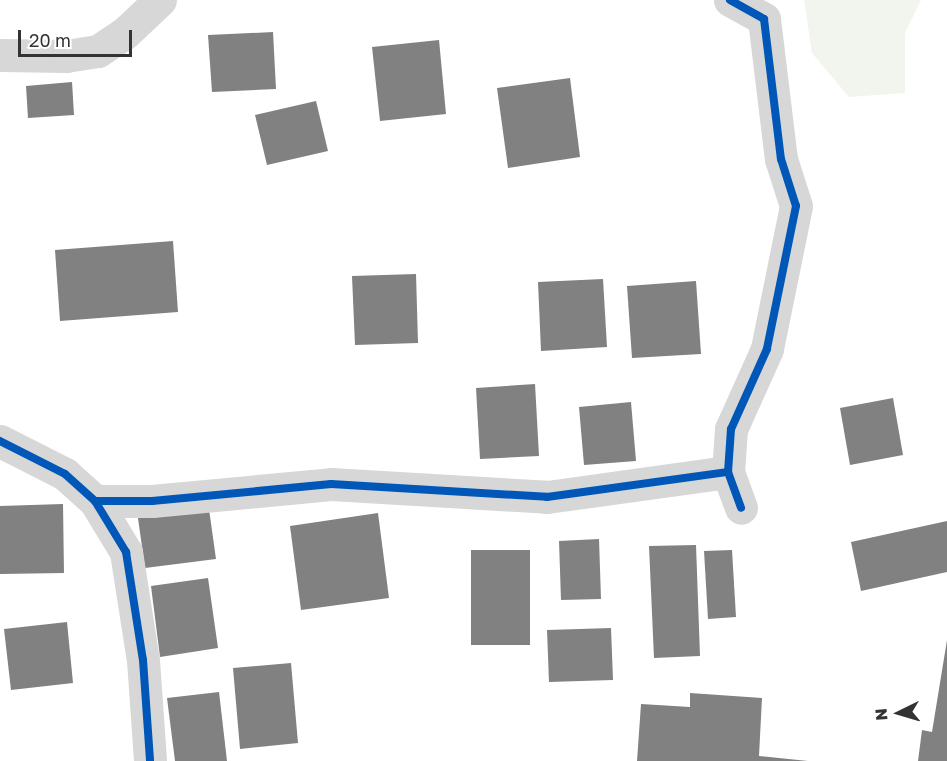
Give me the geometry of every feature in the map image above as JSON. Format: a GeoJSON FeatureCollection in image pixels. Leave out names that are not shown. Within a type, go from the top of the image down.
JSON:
{"type":"FeatureCollection","features":[{"type":"Feature","properties":{"kind":"street"},"geometry":{"type":"LineString","coordinates":[[0,55],[66,56],[98,51],[125,33],[160,0]]}},
{"type":"Feature","properties":{"kind":"street"},"geometry":{"type":"LineString","coordinates":[[730,0],[764,19],[781,159],[796,206],[767,349],[731,429],[728,472],[741,508]]}},
{"type":"Feature","properties":{"kind":"street"},"geometry":{"type":"LineString","coordinates":[[0,441],[65,474],[95,501],[126,552],[143,660],[150,761]]}},
{"type":"Feature","properties":{"kind":"street"},"geometry":{"type":"LineString","coordinates":[[95,501],[152,501],[331,484],[547,497],[728,472]]}},
{"type":"Feature","properties":{"kind":"shaded area"},"geometry":{"type":"Polygon","coordinates":[[[804,0],[921,0],[905,33],[905,93],[849,97],[812,53],[804,0]]]}},
{"type":"Feature","properties":{"kind":"building"},"geometry":{"type":"Polygon","coordinates":[[[273,32],[276,89],[212,92],[208,35],[273,32]]]}},
{"type":"Feature","properties":{"kind":"building"},"geometry":{"type":"Polygon","coordinates":[[[439,40],[446,114],[380,121],[372,47],[439,40]]]}},
{"type":"Feature","properties":{"kind":"building"},"geometry":{"type":"Polygon","coordinates":[[[570,78],[580,157],[508,168],[497,88],[570,78]]]}},
{"type":"Feature","properties":{"kind":"building"},"geometry":{"type":"Polygon","coordinates":[[[72,82],[74,115],[28,118],[26,86],[72,82]]]}},
{"type":"Feature","properties":{"kind":"building"},"geometry":{"type":"Polygon","coordinates":[[[316,101],[328,151],[267,165],[255,115],[316,101]]]}},
{"type":"Feature","properties":{"kind":"building"},"geometry":{"type":"Polygon","coordinates":[[[173,241],[178,312],[60,321],[55,250],[173,241]]]}},
{"type":"Feature","properties":{"kind":"building"},"geometry":{"type":"Polygon","coordinates":[[[416,274],[418,343],[355,345],[352,276],[416,274]]]}},
{"type":"Feature","properties":{"kind":"building"},"geometry":{"type":"Polygon","coordinates":[[[603,279],[607,347],[541,351],[538,282],[603,279]]]}},
{"type":"Feature","properties":{"kind":"building"},"geometry":{"type":"Polygon","coordinates":[[[696,281],[701,354],[632,358],[627,286],[696,281]]]}},
{"type":"Feature","properties":{"kind":"building"},"geometry":{"type":"Polygon","coordinates":[[[535,384],[539,456],[480,459],[476,388],[535,384]]]}},
{"type":"Feature","properties":{"kind":"building"},"geometry":{"type":"Polygon","coordinates":[[[893,398],[903,455],[850,465],[840,408],[893,398]]]}},
{"type":"Feature","properties":{"kind":"building"},"geometry":{"type":"Polygon","coordinates":[[[631,402],[636,461],[584,465],[579,407],[631,402]]]}},
{"type":"Feature","properties":{"kind":"building"},"geometry":{"type":"Polygon","coordinates":[[[208,502],[216,559],[145,568],[137,511],[208,502]]]}},
{"type":"Feature","properties":{"kind":"building"},"geometry":{"type":"Polygon","coordinates":[[[63,504],[64,573],[0,574],[0,506],[63,504]]]}},
{"type":"Feature","properties":{"kind":"building"},"geometry":{"type":"Polygon","coordinates":[[[378,513],[389,598],[301,610],[290,526],[378,513]]]}},
{"type":"Feature","properties":{"kind":"building"},"geometry":{"type":"Polygon","coordinates":[[[947,521],[947,572],[861,591],[851,542],[947,521]]]}},
{"type":"Feature","properties":{"kind":"building"},"geometry":{"type":"Polygon","coordinates":[[[599,539],[601,599],[561,600],[559,541],[599,539]]]}},
{"type":"Feature","properties":{"kind":"building"},"geometry":{"type":"Polygon","coordinates":[[[696,545],[700,656],[654,658],[649,546],[696,545]]]}},
{"type":"Feature","properties":{"kind":"building"},"geometry":{"type":"Polygon","coordinates":[[[471,550],[530,550],[530,645],[471,645],[471,550]]]}},
{"type":"Feature","properties":{"kind":"building"},"geometry":{"type":"Polygon","coordinates":[[[732,550],[736,617],[708,619],[704,551],[732,550]]]}},
{"type":"Feature","properties":{"kind":"building"},"geometry":{"type":"Polygon","coordinates":[[[208,578],[218,648],[160,657],[151,586],[208,578]]]}},
{"type":"Feature","properties":{"kind":"building"},"geometry":{"type":"Polygon","coordinates":[[[67,622],[73,683],[11,690],[4,629],[67,622]]]}},
{"type":"Feature","properties":{"kind":"building"},"geometry":{"type":"Polygon","coordinates":[[[611,628],[613,680],[549,682],[547,630],[611,628]]]}},
{"type":"Feature","properties":{"kind":"building"},"geometry":{"type":"Polygon","coordinates":[[[947,640],[947,761],[918,761],[922,730],[932,732],[947,640]]]}},
{"type":"Feature","properties":{"kind":"building"},"geometry":{"type":"Polygon","coordinates":[[[291,663],[298,743],[240,749],[233,668],[291,663]]]}},
{"type":"Feature","properties":{"kind":"building"},"geometry":{"type":"Polygon","coordinates":[[[219,692],[227,761],[175,761],[167,698],[219,692]]]}},
{"type":"Feature","properties":{"kind":"building"},"geometry":{"type":"Polygon","coordinates":[[[690,693],[762,698],[759,756],[808,761],[637,761],[641,704],[690,707],[690,693]]]}},
{"type":"Feature","properties":{"kind":"cycle path"},"geometry":{"type":"LineString","coordinates":[[730,0],[764,19],[781,159],[796,206],[767,349],[731,429],[728,472],[741,508]]}},
{"type":"Feature","properties":{"kind":"cycle path"},"geometry":{"type":"LineString","coordinates":[[0,441],[65,474],[95,501],[152,501],[331,484],[547,497],[728,472]]}},
{"type":"Feature","properties":{"kind":"cycle path"},"geometry":{"type":"LineString","coordinates":[[95,501],[126,552],[143,660],[150,761]]}}]}
